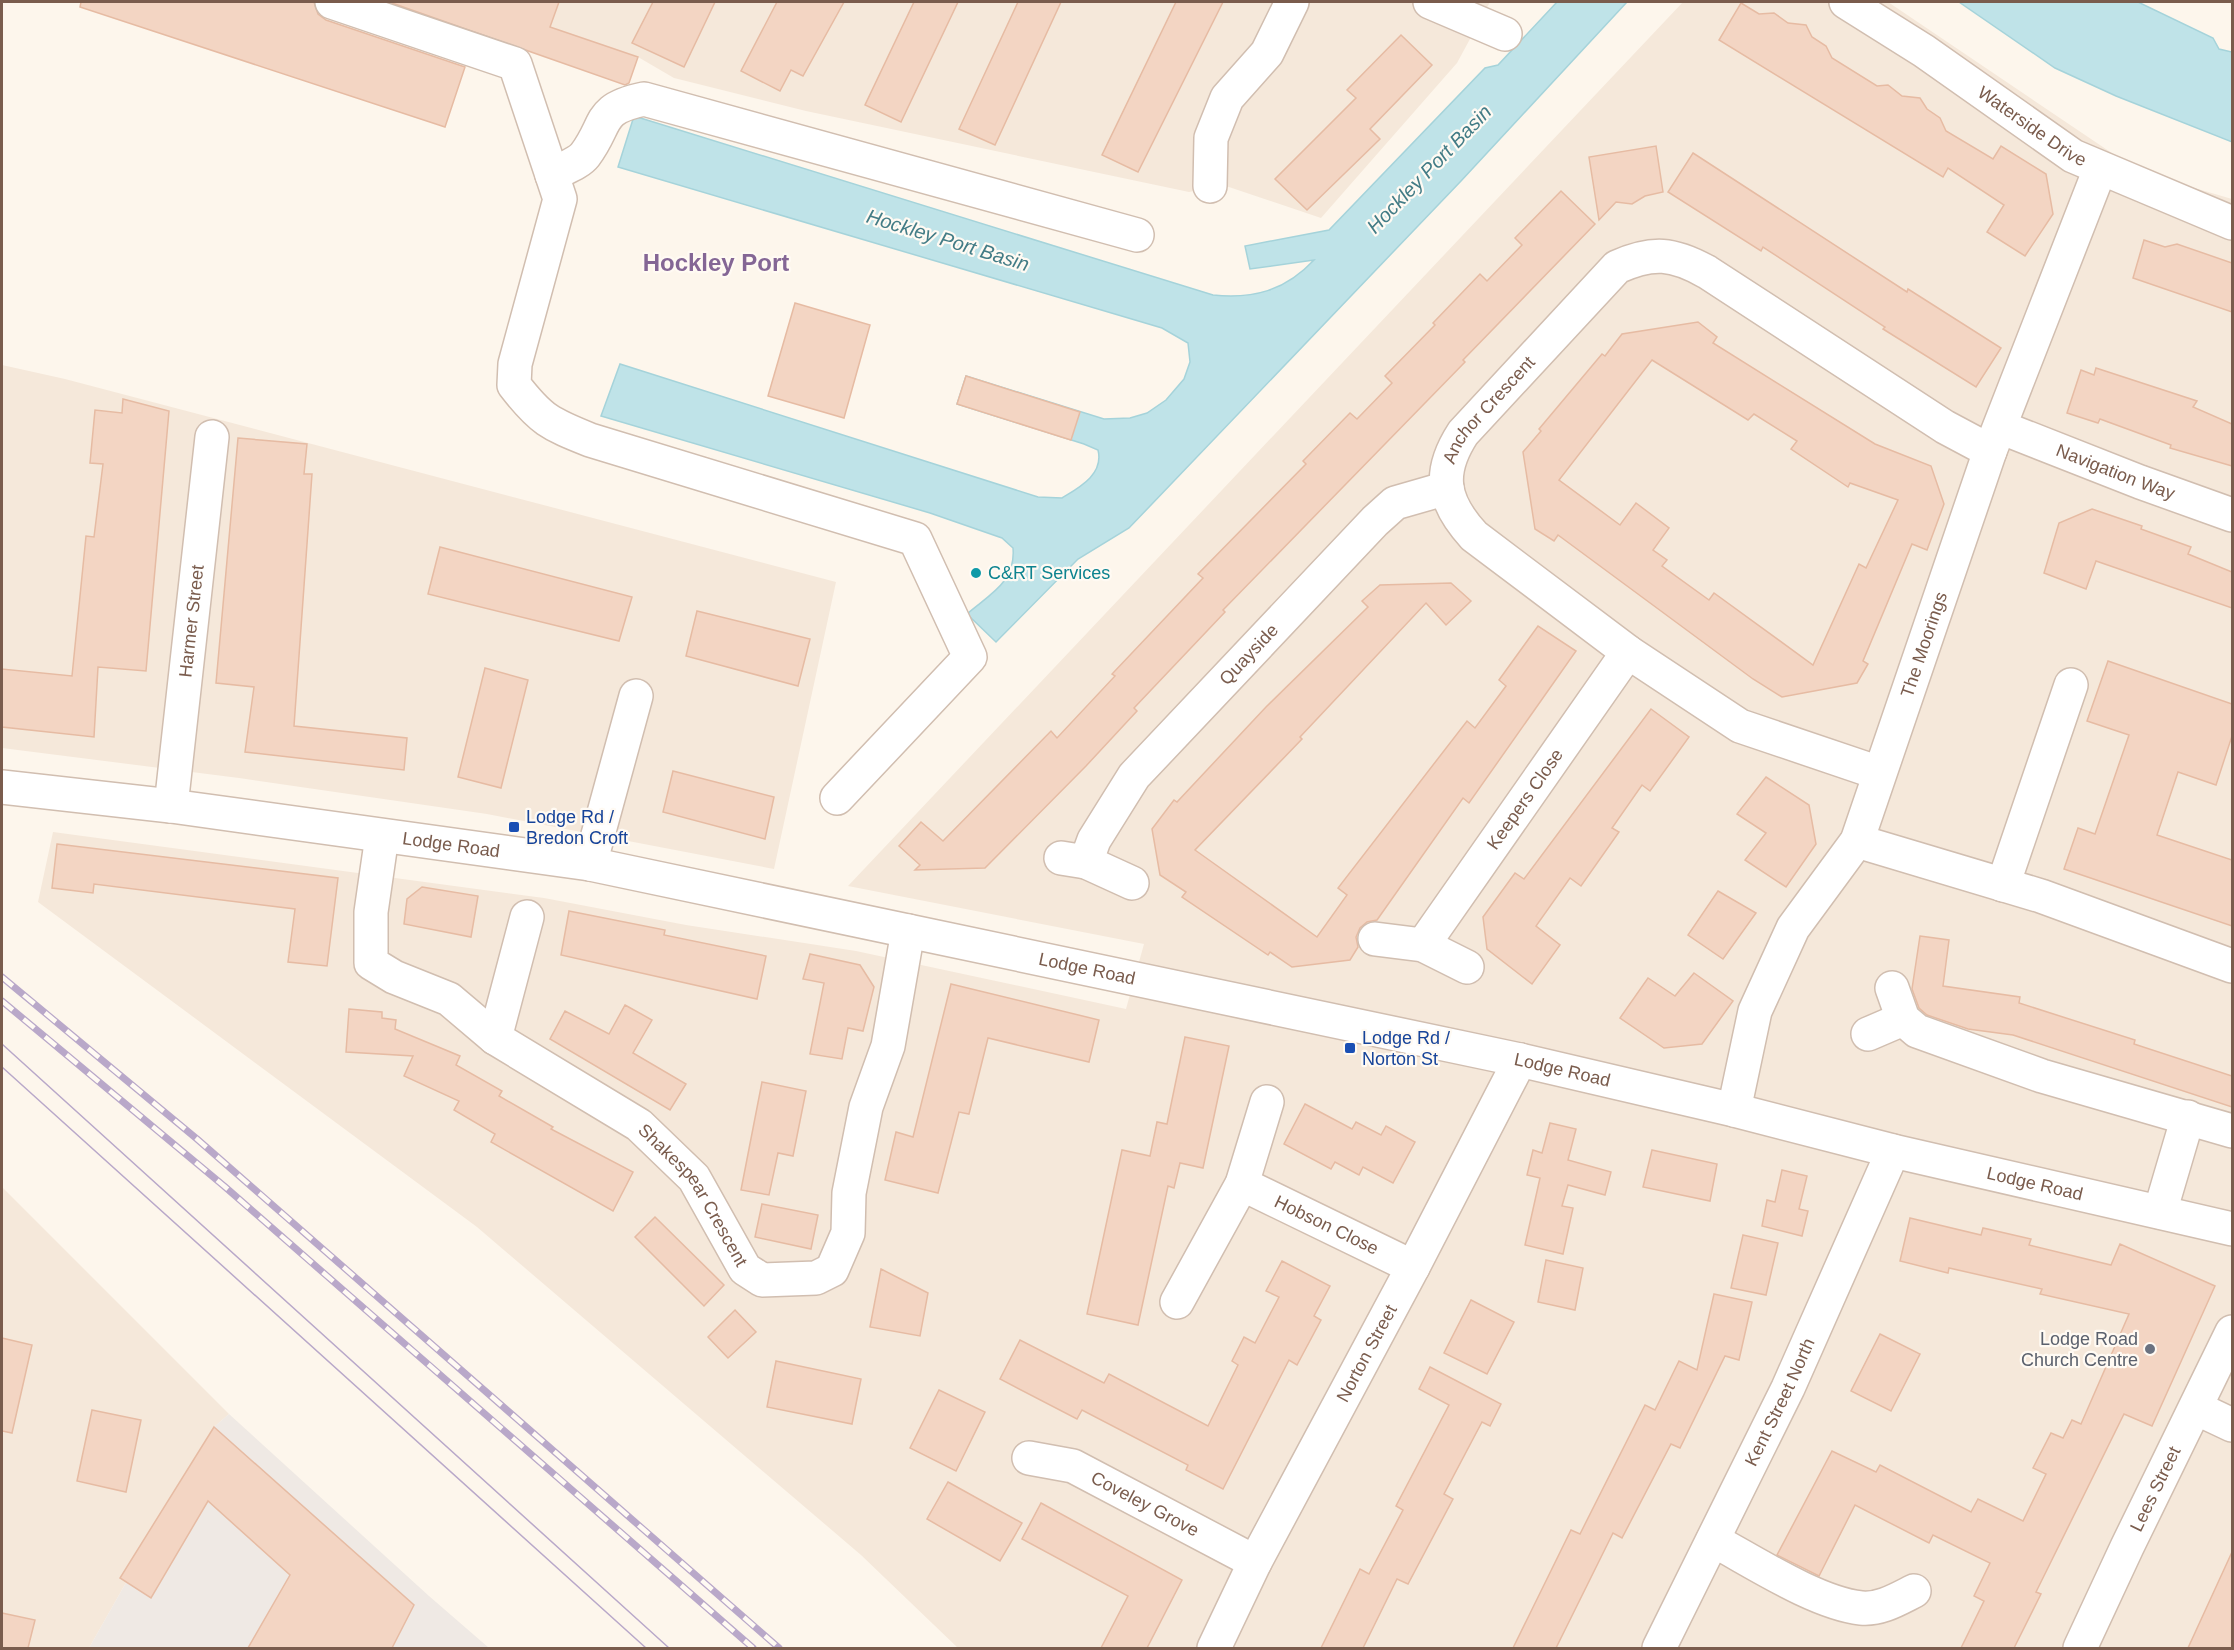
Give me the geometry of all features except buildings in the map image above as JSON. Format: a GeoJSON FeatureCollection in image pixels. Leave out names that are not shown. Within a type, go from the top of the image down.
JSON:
{"type":"FeatureCollection","features":[{"type":"Feature","properties":{"kind":"street"},"geometry":{"type":"LineString","coordinates":[[332,2],[515,64],[560,199],[515,364],[514,385],[538,415],[556,426],[590,440],[915,539],[970,657],[837,798]]}},
{"type":"Feature","properties":{"kind":"street"},"geometry":{"type":"LineString","coordinates":[[1209,186],[1214,92],[1267,52],[1292,2]]}},
{"type":"Feature","properties":{"kind":"street"},"geometry":{"type":"LineString","coordinates":[[1430,2],[1505,34]]}},
{"type":"Feature","properties":{"kind":"street","name":"Waterside Drive"},"geometry":{"type":"LineString","coordinates":[[1846,2],[1924,51],[2073,156],[2232,223]]}},
{"type":"Feature","properties":{"kind":"street"},"geometry":{"type":"LineString","coordinates":[[552,175],[584,158],[608,113],[624,103],[644,99],[1137,235]]}},
{"type":"Feature","properties":{"kind":"street","name":"The Moorings"},"geometry":{"type":"LineString","coordinates":[[1734,1110],[1755,1011],[1793,928],[1857,841],[1995,439],[2100,169]]}},
{"type":"Feature","properties":{"kind":"street","name":"Anchor Crescent"},"geometry":{"type":"LineString","coordinates":[[1879,773],[1740,726],[1628,652],[1473,536],[1451,507],[1448,488],[1450,453],[1463,433],[1617,267],[1640,256],[1659,255],[1691,263],[1707,272],[1945,427],[1995,439]]}},
{"type":"Feature","properties":{"kind":"street","name":"Harmer Street"},"geometry":{"type":"LineString","coordinates":[[171,806],[212,437]]}},
{"type":"Feature","properties":{"kind":"street","name":"Navigation Way"},"geometry":{"type":"LineString","coordinates":[[1995,439],[2140,482],[2232,515]]}},
{"type":"Feature","properties":{"kind":"street","name":"Quayside"},"geometry":{"type":"LineString","coordinates":[[1132,883],[1073,860],[1094,840],[1134,776],[1375,521],[1395,503],[1448,488]]}},
{"type":"Feature","properties":{"kind":"street","name":"Keepers Close"},"geometry":{"type":"LineString","coordinates":[[1423,945],[1628,652]]}},
{"type":"Feature","properties":{"kind":"street"},"geometry":{"type":"LineString","coordinates":[[2003,885],[2071,685]]}},
{"type":"Feature","properties":{"kind":"street"},"geometry":{"type":"LineString","coordinates":[[590,864],[636,696]]}},
{"type":"Feature","properties":{"kind":"street","name":"Lodge Road"},"geometry":{"type":"LineString","coordinates":[[2,787],[171,806],[590,864],[1520,1060],[1734,1110],[1893,1151],[2232,1229]]}},
{"type":"Feature","properties":{"kind":"street","name":"Shakespear Crescent"},"geometry":{"type":"LineString","coordinates":[[382,836],[371,912],[370,963],[394,977],[449,999],[495,1038],[639,1125],[694,1178],[745,1269],[762,1280],[816,1278],[832,1270],[848,1233],[849,1193],[866,1107],[888,1046],[908,931]]}},
{"type":"Feature","properties":{"kind":"street"},"geometry":{"type":"LineString","coordinates":[[1857,841],[2003,885],[2232,966]]}},
{"type":"Feature","properties":{"kind":"street"},"geometry":{"type":"LineString","coordinates":[[495,1038],[527,917]]}},
{"type":"Feature","properties":{"kind":"street"},"geometry":{"type":"LineString","coordinates":[[1375,939],[1423,945],[1467,967]]}},
{"type":"Feature","properties":{"kind":"street"},"geometry":{"type":"LineString","coordinates":[[1892,988],[1903,1018],[1917,1031],[2042,1076],[2232,1131]]}},
{"type":"Feature","properties":{"kind":"street"},"geometry":{"type":"LineString","coordinates":[[1868,1034],[1903,1018]]}},
{"type":"Feature","properties":{"kind":"street","name":"Norton Street"},"geometry":{"type":"LineString","coordinates":[[1214,1648],[1255,1562],[1413,1267],[1520,1060]]}},
{"type":"Feature","properties":{"kind":"street"},"geometry":{"type":"LineString","coordinates":[[1177,1302],[1242,1184],[1267,1102]]}},
{"type":"Feature","properties":{"kind":"street"},"geometry":{"type":"LineString","coordinates":[[2160,1212],[2188,1117]]}},
{"type":"Feature","properties":{"kind":"street","name":"Kent Street North"},"geometry":{"type":"LineString","coordinates":[[1659,1648],[1788,1388],[1893,1151]]}},
{"type":"Feature","properties":{"kind":"street","name":"Hobson Close"},"geometry":{"type":"LineString","coordinates":[[1242,1184],[1413,1267]]}},
{"type":"Feature","properties":{"kind":"street","name":"Lees Street"},"geometry":{"type":"LineString","coordinates":[[2080,1648],[2232,1332]]}},
{"type":"Feature","properties":{"kind":"street"},"geometry":{"type":"LineString","coordinates":[[2196,1408],[2232,1425]]}},
{"type":"Feature","properties":{"kind":"street","name":"Coveley Grove"},"geometry":{"type":"LineString","coordinates":[[1029,1458],[1073,1466],[1255,1562]]}},
{"type":"Feature","properties":{"kind":"street"},"geometry":{"type":"LineString","coordinates":[[1713,1540],[1828,1600],[1863,1608],[1890,1604],[1914,1591]]}},
{"type":"Feature","properties":{"kind":"shaded area"},"geometry":{"type":"Polygon","coordinates":[[[476,2],[1490,2],[1457,63],[1321,218],[1223,185],[1189,192],[806,111],[674,78],[638,57],[476,2]]]}},
{"type":"Feature","properties":{"kind":"shaded area"},"geometry":{"type":"Polygon","coordinates":[[[1683,2],[1888,2],[2140,172],[2232,199],[2232,1648],[958,1648],[861,1555],[477,1227],[38,902],[53,832],[544,898],[686,925],[856,951],[1126,1009],[1144,944],[848,886],[1683,2]]]}},
{"type":"Feature","properties":{"kind":"shaded area"},"geometry":{"type":"Polygon","coordinates":[[[2,365],[65,379],[836,582],[774,869],[487,814],[239,778],[2,748],[2,365]]]}},
{"type":"Feature","properties":{"kind":"shaded area"},"geometry":{"type":"Polygon","coordinates":[[[2,1187],[229,1414],[214,1427],[89,1648],[2,1648],[2,1187]]]}},
{"type":"Feature","properties":{"kind":"shaded area"},"geometry":{"type":"Polygon","coordinates":[[[229,1414],[489,1648],[89,1648],[214,1427],[229,1414]]]}},
{"type":"Feature","properties":{"kind":"water","name":"Hockley Port Basin"},"geometry":{"type":"Polygon","coordinates":[[[1557,2],[1627,2],[1461,181],[1129,528],[1078,559],[996,642],[967,614],[1006,579],[1013,560],[1013,548],[1002,538],[930,513],[601,416],[620,364],[1038,497],[1062,498],[1083,484],[1094,473],[1099,459],[1098,450],[957,404],[966,376],[1104,419],[1130,418],[1147,413],[1166,400],[1184,379],[1190,362],[1188,343],[1162,328],[618,167],[634,116],[1213,295],[1242,296],[1280,286],[1303,271],[1314,260],[1250,269],[1245,246],[1329,230],[1485,68],[1498,65],[1557,2]]]}},
{"type":"Feature","properties":{"kind":"water"},"geometry":{"type":"Polygon","coordinates":[[[1959,2],[2138,2],[2213,38],[2219,49],[2232,52],[2232,142],[2116,96],[2055,68],[1959,2]]]}},
{"type":"Feature","properties":{"kind":"tram line"},"geometry":{"type":"LineString","coordinates":[[2,1044],[669,1648]]}},
{"type":"Feature","properties":{"kind":"tram line"},"geometry":{"type":"LineString","coordinates":[[2,1067],[646,1648]]}},
{"type":"Feature","properties":{"kind":"railway"},"geometry":{"type":"LineString","coordinates":[[2,977],[197,1139],[779,1648]]}},
{"type":"Feature","properties":{"kind":"railway"},"geometry":{"type":"LineString","coordinates":[[2,1001],[224,1186],[753,1648]]}},
{"type":"Feature","properties":{"kind":"place","name":"C&RT Services"},"geometry":{"type":"Point","coordinates":[976,573]}},
{"type":"Feature","properties":{"kind":"place","name":"Lodge Rd / Bredon Croft"},"geometry":{"type":"Point","coordinates":[514,827]}},
{"type":"Feature","properties":{"kind":"place","name":"Lodge Rd / Norton St"},"geometry":{"type":"Point","coordinates":[1350,1048]}},
{"type":"Feature","properties":{"kind":"place","name":"Lodge Road Church Centre"},"geometry":{"type":"Point","coordinates":[2150,1349]}},
{"type":"Feature","properties":{"kind":"district","name":"Hockley Port"},"geometry":{"type":"Point","coordinates":[716,262]}}]}
